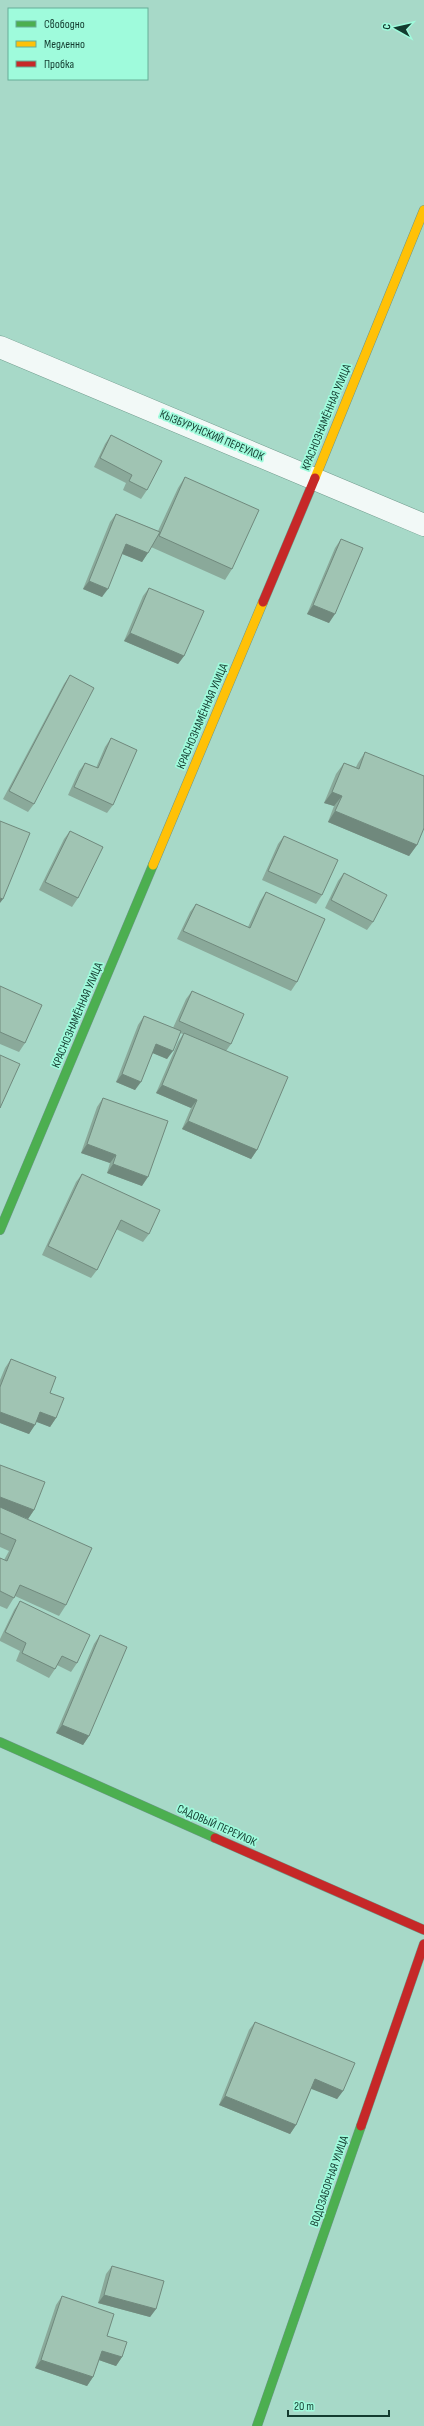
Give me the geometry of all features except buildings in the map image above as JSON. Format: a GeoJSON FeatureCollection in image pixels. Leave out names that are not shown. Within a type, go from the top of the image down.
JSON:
{"type":"FeatureCollection","features":[{"type":"Feature","properties":{"kind":"street","name":"КРАСНОЗНАМЁННАЯ УЛИЦА"},"geometry":{"type":"LineString","coordinates":[[0,1230],[315,478],[424,210]]}},
{"type":"Feature","properties":{"kind":"street","name":"КЫЗБУРУНСКИЙ ПЕРЕУЛОК"},"geometry":{"type":"LineString","coordinates":[[0,347],[424,525]]}},
{"type":"Feature","properties":{"kind":"street","name":"САДОВЫЙ ПЕРЕУЛОК"},"geometry":{"type":"LineString","coordinates":[[0,1742],[424,1930]]}},
{"type":"Feature","properties":{"kind":"street","name":"ВОДОЗАБОРНАЯ УЛИЦА"},"geometry":{"type":"LineString","coordinates":[[257,2426],[424,1944]]}},
{"type":"Feature","properties":{"kind":"traffic: fast"},"geometry":{"type":"LineString","coordinates":[[0,1230],[153,865]]}},
{"type":"Feature","properties":{"kind":"traffic: fast"},"geometry":{"type":"LineString","coordinates":[[0,1742],[215,1838]]}},
{"type":"Feature","properties":{"kind":"traffic: fast"},"geometry":{"type":"LineString","coordinates":[[257,2426],[361,2126]]}},
{"type":"Feature","properties":{"kind":"traffic: slow"},"geometry":{"type":"LineString","coordinates":[[315,478],[424,210]]}},
{"type":"Feature","properties":{"kind":"traffic: slow"},"geometry":{"type":"LineString","coordinates":[[153,865],[263,602]]}},
{"type":"Feature","properties":{"kind":"traffic: jam"},"geometry":{"type":"LineString","coordinates":[[263,602],[315,478]]}},
{"type":"Feature","properties":{"kind":"traffic: jam"},"geometry":{"type":"LineString","coordinates":[[215,1838],[424,1930]]}},
{"type":"Feature","properties":{"kind":"traffic: jam"},"geometry":{"type":"LineString","coordinates":[[361,2126],[424,1944]]}}]}
